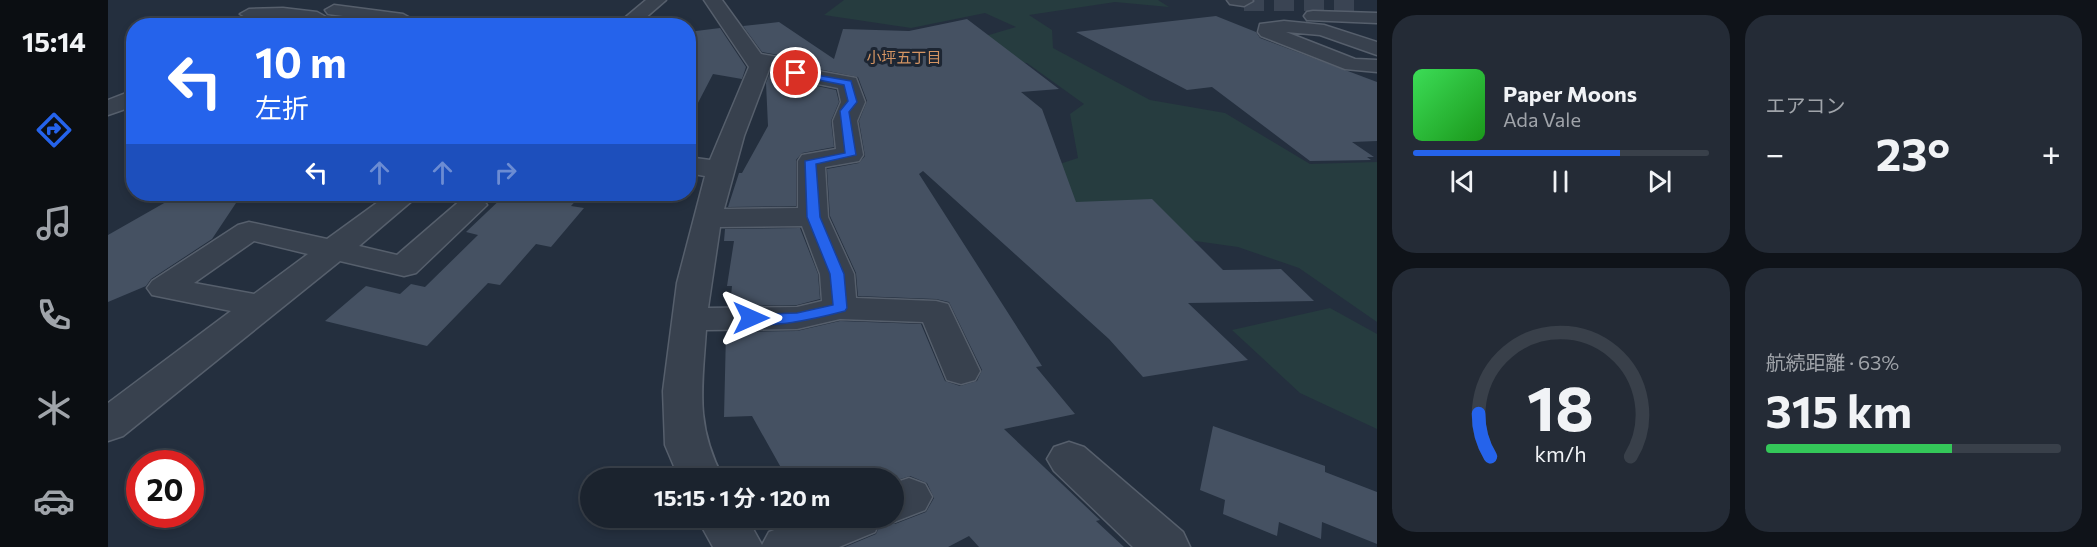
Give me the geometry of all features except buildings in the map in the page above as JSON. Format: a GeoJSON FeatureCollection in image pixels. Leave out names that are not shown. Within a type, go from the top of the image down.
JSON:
{"type":"FeatureCollection","features":[{"type":"Feature","properties":{"kind":"street"},"geometry":{"type":"LineString","coordinates":[[634,18],[657,0]]}},
{"type":"Feature","properties":{"kind":"street"},"geometry":{"type":"LineString","coordinates":[[696,468],[686,445],[684,386],[690,303],[720,170],[743,103],[760,67],[713,0]]}},
{"type":"Feature","properties":{"kind":"street"},"geometry":{"type":"LineString","coordinates":[[1236,0],[1244,1]]}},
{"type":"Feature","properties":{"kind":"street"},"geometry":{"type":"LineString","coordinates":[[249,14],[283,13],[317,17],[340,3],[399,18]]}},
{"type":"Feature","properties":{"kind":"street"},"geometry":{"type":"LineString","coordinates":[[1377,18],[1306,18],[1350,37],[1377,36]]}},
{"type":"Feature","properties":{"kind":"street"},"geometry":{"type":"LineString","coordinates":[[754,59],[777,63],[796,73],[848,83],[852,102],[844,111],[844,120],[850,155],[811,161],[813,217],[837,274],[840,308]]}},
{"type":"Feature","properties":{"kind":"street"},"geometry":{"type":"LineString","coordinates":[[108,108],[126,90]]}},
{"type":"Feature","properties":{"kind":"street"},"geometry":{"type":"LineString","coordinates":[[696,166],[720,170]]}},
{"type":"Feature","properties":{"kind":"street"},"geometry":{"type":"LineString","coordinates":[[108,425],[397,201]]}},
{"type":"Feature","properties":{"kind":"street"},"geometry":{"type":"LineString","coordinates":[[261,306],[164,288],[249,231],[404,266],[472,205]]}},
{"type":"Feature","properties":{"kind":"street"},"geometry":{"type":"LineString","coordinates":[[708,218],[813,217]]}},
{"type":"Feature","properties":{"kind":"street"},"geometry":{"type":"LineString","coordinates":[[704,319],[797,318],[840,308],[936,312],[961,371]]}},
{"type":"Feature","properties":{"kind":"street"},"geometry":{"type":"LineString","coordinates":[[1069,459],[1166,547]]}},
{"type":"Feature","properties":{"kind":"street"},"geometry":{"type":"LineString","coordinates":[[727,528],[739,547]]}},
{"type":"Feature","properties":{"kind":"street"},"geometry":{"type":"LineString","coordinates":[[786,547],[833,528]]}},
{"type":"Feature","properties":{"kind":"green space"},"geometry":{"type":"Polygon","coordinates":[[[844,0],[1158,0],[1169,7],[1115,2],[1029,15],[1052,30],[1053,48],[1150,100],[1225,113],[1310,164],[1377,162],[1377,322],[1299,268],[1238,247],[1124,231],[1069,227],[1032,173],[1078,158],[1070,114],[1084,104],[1027,63],[960,57],[972,40],[1016,27],[985,13],[911,28],[824,15],[844,0]]]}},
{"type":"Feature","properties":{"kind":"green space"},"geometry":{"type":"Polygon","coordinates":[[[1330,308],[1377,334],[1377,429],[1300,393],[1232,330],[1330,308]]]}},
{"type":"Feature","properties":{"kind":"tunnel"},"geometry":{"type":"LineString","coordinates":[[1244,1],[1362,1]]}},
{"type":"Feature","properties":{"kind":"district","name":"小坪五丁目"},"geometry":{"type":"Point","coordinates":[904,57]}},
{"type":"Feature","properties":{"kind":"route"},"geometry":{"type":"LineString","coordinates":[[751,318],[797,318],[840,308],[837,274],[813,217],[811,161],[850,155],[844,111],[852,102],[848,83],[796,73]]}}]}
